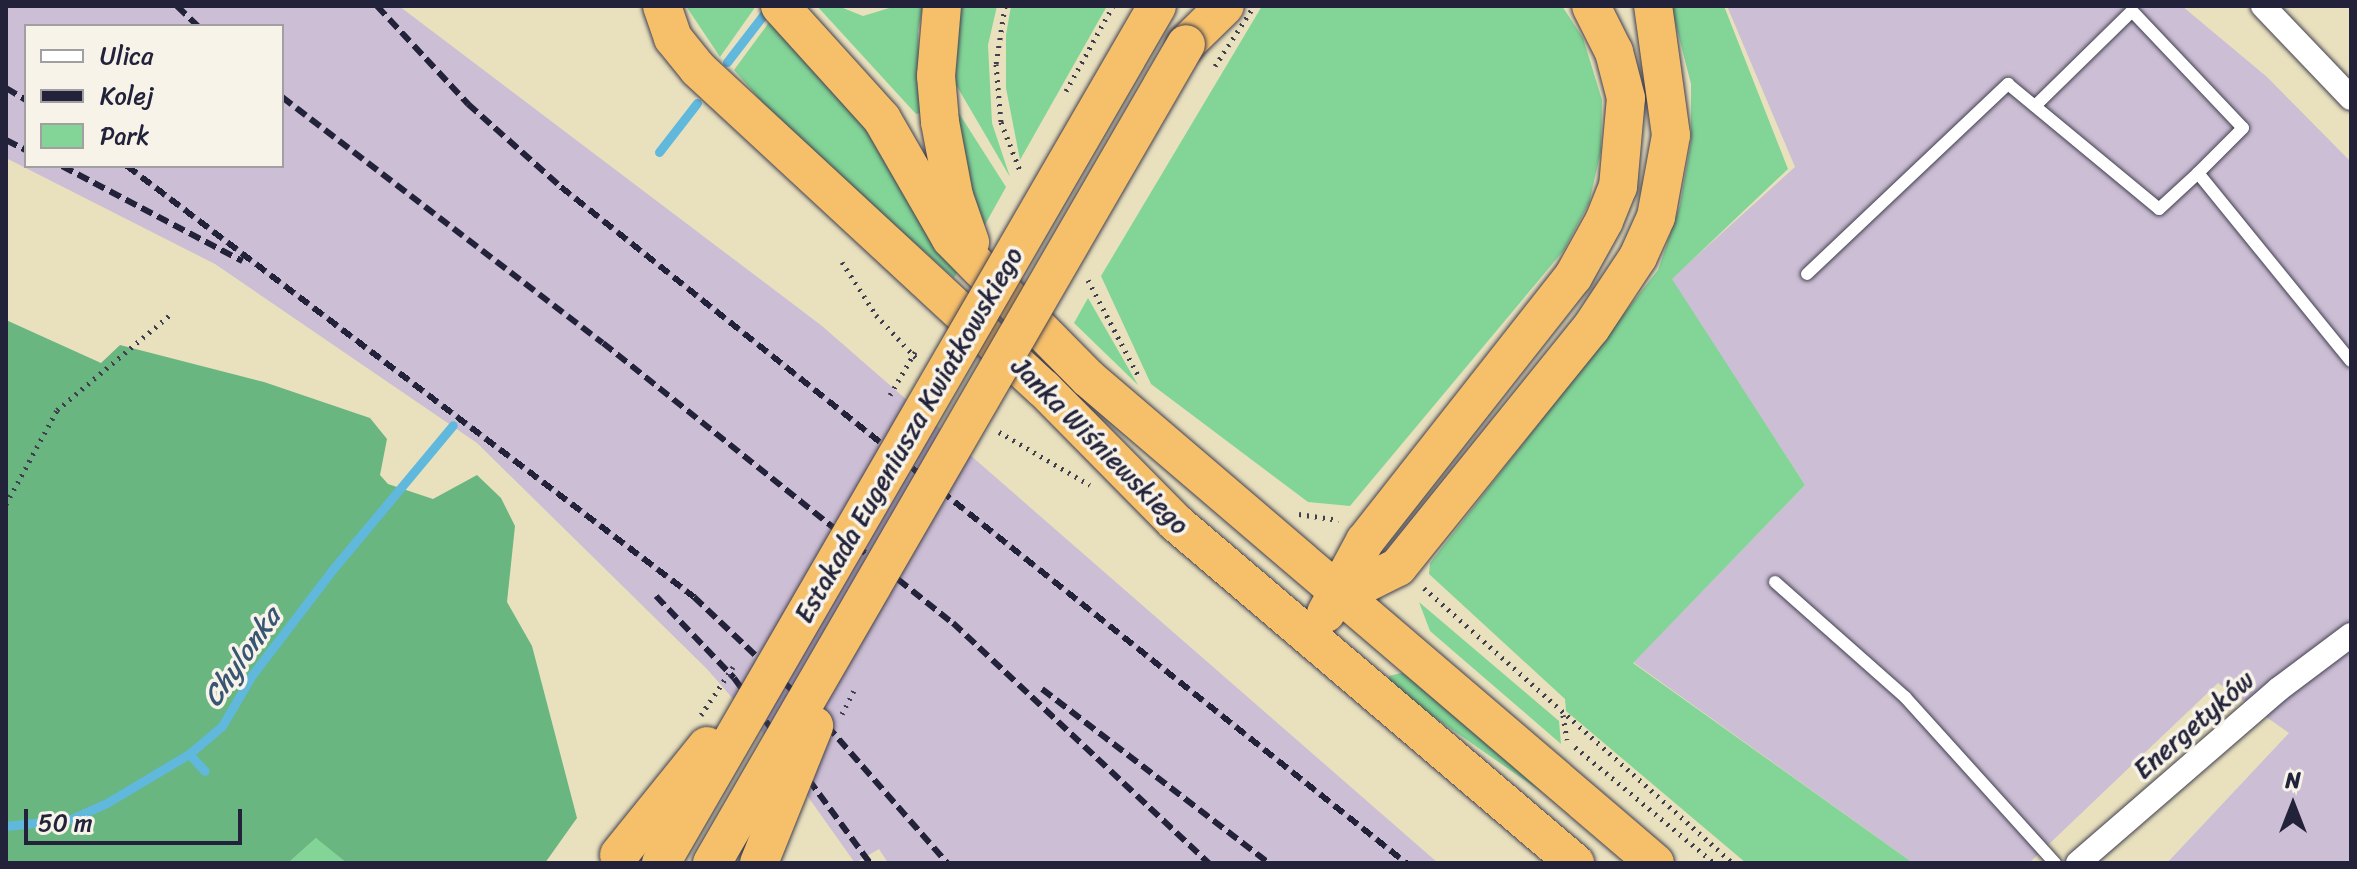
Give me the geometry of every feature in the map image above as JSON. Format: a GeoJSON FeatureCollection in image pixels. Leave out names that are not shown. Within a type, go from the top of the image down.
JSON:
{"type":"FeatureCollection","features":[{"type":"Feature","properties":{"kind":"highway"},"geometry":{"type":"LineString","coordinates":[[780,6],[882,119],[938,221],[995,286]]}},
{"type":"Feature","properties":{"kind":"highway"},"geometry":{"type":"LineString","coordinates":[[942,6],[936,76],[946,161],[964,226],[995,286]]}},
{"type":"Feature","properties":{"kind":"highway","name":"Estakada Eugeniusza Kwiatkowskiego"},"geometry":{"type":"LineString","coordinates":[[661,863],[1157,6]]}},
{"type":"Feature","properties":{"kind":"highway","name":"Estakada Eugeniusza Kwiatkowskiego"},"geometry":{"type":"LineString","coordinates":[[712,863],[1209,6]]}},
{"type":"Feature","properties":{"kind":"highway"},"geometry":{"type":"LineString","coordinates":[[1186,44],[1225,6]]}},
{"type":"Feature","properties":{"kind":"highway"},"geometry":{"type":"LineString","coordinates":[[1307,637],[1340,596],[1365,541],[1386,512],[1573,277],[1618,187],[1626,98],[1614,52],[1591,6]]}},
{"type":"Feature","properties":{"kind":"highway"},"geometry":{"type":"LineString","coordinates":[[1340,596],[1398,567],[1591,328],[1638,257],[1656,217],[1671,135],[1655,15]]}},
{"type":"Feature","properties":{"kind":"highway","name":"Janka Wiśniewskiego"},"geometry":{"type":"LineString","coordinates":[[667,22],[698,69],[1044,389],[1175,522],[1575,863]]}},
{"type":"Feature","properties":{"kind":"highway","name":"Janka Wiśniewskiego"},"geometry":{"type":"LineString","coordinates":[[995,286],[1150,434],[1655,863]]}},
{"type":"Feature","properties":{"kind":"highway"},"geometry":{"type":"LineString","coordinates":[[759,863],[868,593]]}},
{"type":"Feature","properties":{"kind":"highway"},"geometry":{"type":"LineString","coordinates":[[614,863],[780,657]]}},
{"type":"Feature","properties":{"kind":"street","name":"Janka Wiśniewskiego"},"geometry":{"type":"LineString","coordinates":[[648,6],[667,22]]}},
{"type":"Feature","properties":{"kind":"street"},"geometry":{"type":"LineString","coordinates":[[2263,6],[2351,98]]}},
{"type":"Feature","properties":{"kind":"street","name":"Energetyków"},"geometry":{"type":"LineString","coordinates":[[2078,863],[2279,689],[2351,635]]}},
{"type":"Feature","properties":{"kind":"lane"},"geometry":{"type":"LineString","coordinates":[[1807,274],[2008,84],[2159,209],[2243,128],[2132,11],[2035,106]]}},
{"type":"Feature","properties":{"kind":"lane"},"geometry":{"type":"LineString","coordinates":[[2198,173],[2351,361]]}},
{"type":"Feature","properties":{"kind":"lane"},"geometry":{"type":"LineString","coordinates":[[1775,582],[1905,697],[2055,863]]}},
{"type":"Feature","properties":{"kind":"path"},"geometry":{"type":"LineString","coordinates":[[1061,99],[1113,6]]}},
{"type":"Feature","properties":{"kind":"path"},"geometry":{"type":"LineString","coordinates":[[1016,179],[1024,166]]}},
{"type":"Feature","properties":{"kind":"path"},"geometry":{"type":"LineString","coordinates":[[6,504],[57,410],[172,313]]}},
{"type":"Feature","properties":{"kind":"path"},"geometry":{"type":"LineString","coordinates":[[882,410],[919,345]]}},
{"type":"Feature","properties":{"kind":"path"},"geometry":{"type":"LineString","coordinates":[[1424,588],[1733,863]]}},
{"type":"Feature","properties":{"kind":"path"},"geometry":{"type":"LineString","coordinates":[[695,723],[736,662]]}},
{"type":"Feature","properties":{"kind":"path"},"geometry":{"type":"LineString","coordinates":[[1563,714],[1565,739],[1714,863]]}},
{"type":"Feature","properties":{"kind":"shaded area"},"geometry":{"type":"Polygon","coordinates":[[[6,6],[399,6],[822,326],[1438,863],[888,863],[879,849],[855,863],[762,732],[707,669],[477,443],[215,264],[26,168],[284,168],[284,24],[24,24],[24,167],[6,158],[6,6]]]}},
{"type":"Feature","properties":{"kind":"shaded area"},"geometry":{"type":"Polygon","coordinates":[[[1727,6],[2182,6],[2267,77],[2351,162],[2351,863],[2167,863],[2289,733],[2218,683],[2029,863],[1913,863],[1633,662],[1805,485],[1671,279],[1795,167],[1727,6]]]}},
{"type":"Feature","properties":{"kind":"green space"},"geometry":{"type":"Polygon","coordinates":[[[686,6],[756,6],[720,57],[686,6]]]}},
{"type":"Feature","properties":{"kind":"green space"},"geometry":{"type":"Polygon","coordinates":[[[817,6],[838,6],[863,16],[896,6],[923,6],[918,31],[921,113],[916,114],[817,6]]]}},
{"type":"Feature","properties":{"kind":"green space"},"geometry":{"type":"Polygon","coordinates":[[[961,6],[997,6],[988,45],[992,123],[1010,177],[955,83],[961,6]]]}},
{"type":"Feature","properties":{"kind":"green space"},"geometry":{"type":"Polygon","coordinates":[[[1011,6],[1107,6],[1020,160],[1006,88],[1006,35],[1011,6]]]}},
{"type":"Feature","properties":{"kind":"green space"},"geometry":{"type":"Polygon","coordinates":[[[1262,6],[1562,6],[1583,38],[1602,100],[1601,151],[1589,203],[1564,250],[1350,506],[1308,502],[1151,384],[1101,276],[1262,6]]]}},
{"type":"Feature","properties":{"kind":"green space"},"geometry":{"type":"Polygon","coordinates":[[[1671,6],[1724,6],[1788,169],[1672,279],[1805,485],[1633,663],[1913,863],[1746,863],[1566,711],[1565,699],[1429,574],[1430,563],[1658,270],[1680,205],[1691,141],[1691,84],[1671,6]]]}},
{"type":"Feature","properties":{"kind":"green space"},"geometry":{"type":"Polygon","coordinates":[[[773,17],[824,68],[961,266],[954,278],[787,130],[734,70],[773,17]]]}},
{"type":"Feature","properties":{"kind":"green space"},"geometry":{"type":"Polygon","coordinates":[[[946,93],[1006,187],[982,230],[946,93]]]}},
{"type":"Feature","properties":{"kind":"green space"},"geometry":{"type":"Polygon","coordinates":[[[1088,298],[1138,385],[1074,323],[1088,298]]]}},
{"type":"Feature","properties":{"kind":"green space"},"geometry":{"type":"Polygon","coordinates":[[[6,320],[101,363],[120,345],[264,382],[370,418],[387,439],[380,475],[388,484],[433,499],[477,475],[501,498],[515,526],[507,602],[532,646],[577,818],[545,863],[347,863],[316,838],[288,863],[6,863],[6,320]]]}},
{"type":"Feature","properties":{"kind":"green space"},"geometry":{"type":"Polygon","coordinates":[[[1419,602],[1559,721],[1561,744],[1430,631],[1419,602]]]}},
{"type":"Feature","properties":{"kind":"green space"},"geometry":{"type":"Polygon","coordinates":[[[1405,672],[1543,793],[1391,687],[1389,676],[1405,672]]]}},
{"type":"Feature","properties":{"kind":"green space"},"geometry":{"type":"Polygon","coordinates":[[[316,838],[331,845],[347,863],[288,863],[316,838]]]}},
{"type":"Feature","properties":{"kind":"waterway","name":"Chylonka"},"geometry":{"type":"LineString","coordinates":[[727,62],[764,14]]}},
{"type":"Feature","properties":{"kind":"waterway","name":"Chylonka"},"geometry":{"type":"LineString","coordinates":[[659,152],[697,103]]}},
{"type":"Feature","properties":{"kind":"waterway","name":"Chylonka"},"geometry":{"type":"LineString","coordinates":[[6,826],[71,819],[105,804],[189,754],[222,726],[252,675],[333,569],[453,425]]}},
{"type":"Feature","properties":{"kind":"waterway"},"geometry":{"type":"LineString","coordinates":[[189,754],[205,771]]}},
{"type":"Feature","properties":{"kind":"railway"},"geometry":{"type":"LineString","coordinates":[[177,6],[196,24]]}},
{"type":"Feature","properties":{"kind":"railway"},"geometry":{"type":"LineString","coordinates":[[377,6],[468,104],[561,187],[1406,863]]}},
{"type":"Feature","properties":{"kind":"railway"},"geometry":{"type":"LineString","coordinates":[[6,88],[24,99]]}},
{"type":"Feature","properties":{"kind":"railway"},"geometry":{"type":"LineString","coordinates":[[284,99],[603,343],[953,623],[1209,863]]}},
{"type":"Feature","properties":{"kind":"railway"},"geometry":{"type":"LineString","coordinates":[[6,140],[24,149]]}},
{"type":"Feature","properties":{"kind":"railway"},"geometry":{"type":"LineString","coordinates":[[66,168],[242,261]]}},
{"type":"Feature","properties":{"kind":"railway"},"geometry":{"type":"LineString","coordinates":[[130,168],[694,597],[815,712],[947,863]]}},
{"type":"Feature","properties":{"kind":"railway"},"geometry":{"type":"LineString","coordinates":[[656,596],[734,678],[870,863]]}},
{"type":"Feature","properties":{"kind":"railway"},"geometry":{"type":"LineString","coordinates":[[1042,689],[1269,863]]}}]}
